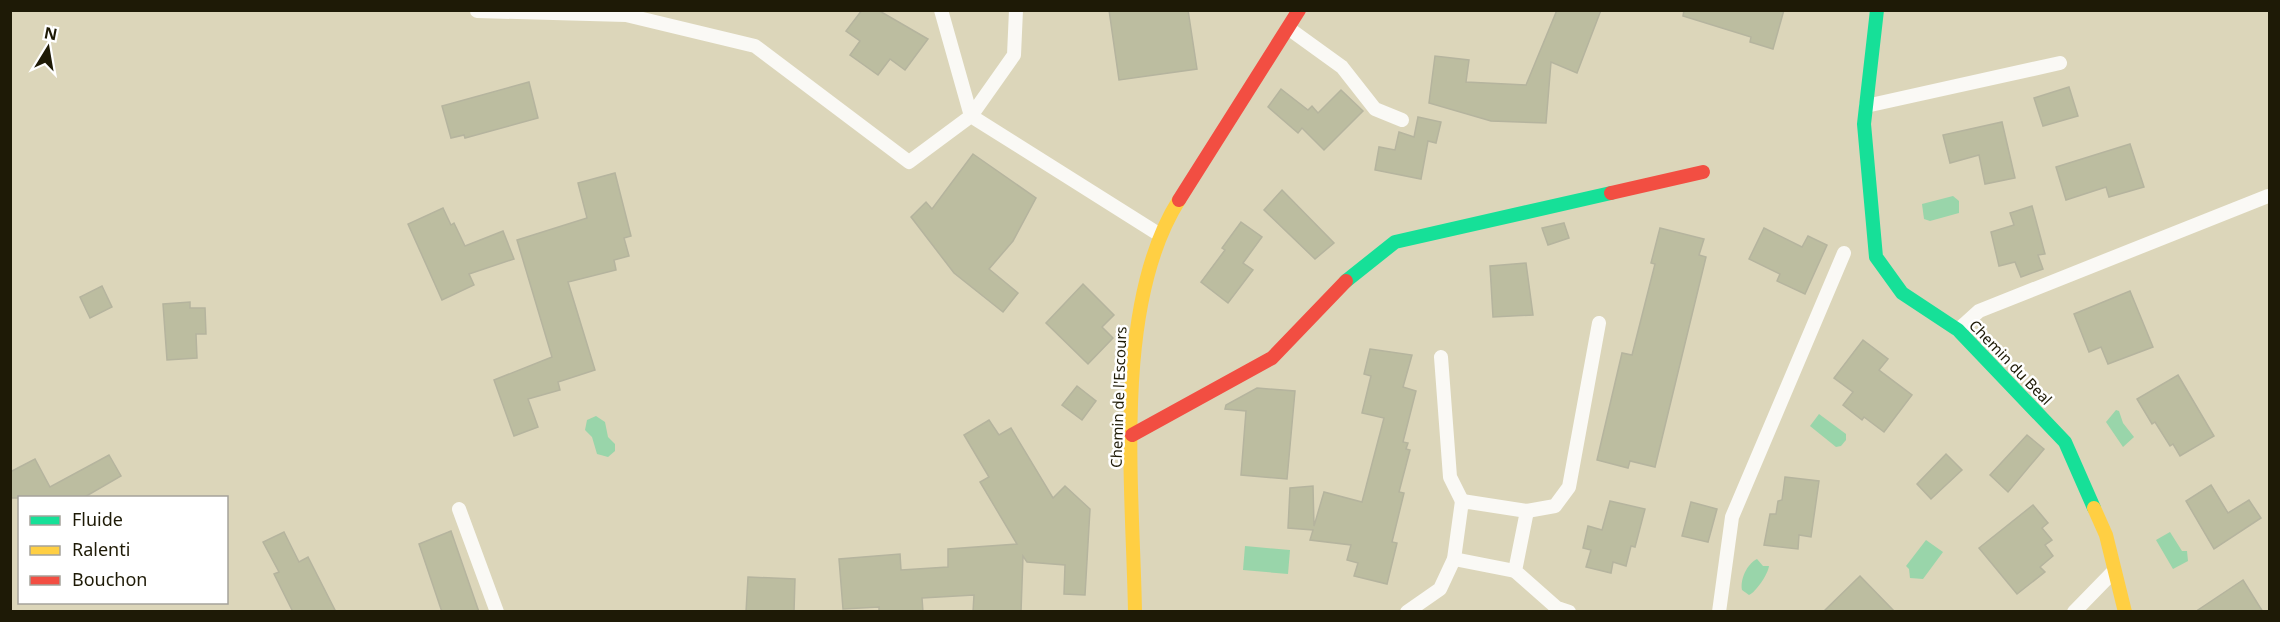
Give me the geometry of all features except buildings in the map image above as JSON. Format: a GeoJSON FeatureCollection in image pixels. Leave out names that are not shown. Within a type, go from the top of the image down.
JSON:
{"type":"FeatureCollection","features":[{"type":"Feature","properties":{"kind":"street","name":"Chemin de l'Escours"},"geometry":{"type":"LineString","coordinates":[[1135,612],[1132,435],[1134,336],[1149,272],[1165,222],[1299,10]]}},
{"type":"Feature","properties":{"kind":"street","name":"Chemin du Beal"},"geometry":{"type":"LineString","coordinates":[[1876,10],[1863,124],[1876,258],[1902,292],[1958,330],[2065,442],[2106,535],[2125,612]]}},
{"type":"Feature","properties":{"kind":"street"},"geometry":{"type":"LineString","coordinates":[[1132,435],[1272,358],[1353,274],[1395,242],[1703,172]]}},
{"type":"Feature","properties":{"kind":"lane"},"geometry":{"type":"LineString","coordinates":[[941,10],[971,116],[1161,235]]}},
{"type":"Feature","properties":{"kind":"lane"},"geometry":{"type":"LineString","coordinates":[[477,11],[626,15],[755,46],[909,162],[971,116],[1014,55],[1016,10]]}},
{"type":"Feature","properties":{"kind":"lane"},"geometry":{"type":"LineString","coordinates":[[1288,28],[1342,67],[1375,109],[1402,120]]}},
{"type":"Feature","properties":{"kind":"lane"},"geometry":{"type":"LineString","coordinates":[[1866,106],[2060,63]]}},
{"type":"Feature","properties":{"kind":"lane"},"geometry":{"type":"LineString","coordinates":[[1958,330],[1979,311],[2268,196]]}},
{"type":"Feature","properties":{"kind":"lane"},"geometry":{"type":"LineString","coordinates":[[1719,612],[1732,517],[1844,253]]}},
{"type":"Feature","properties":{"kind":"lane"},"geometry":{"type":"LineString","coordinates":[[1462,501],[1527,511],[1555,506],[1569,487],[1599,323]]}},
{"type":"Feature","properties":{"kind":"lane"},"geometry":{"type":"LineString","coordinates":[[1407,612],[1440,589],[1454,559],[1462,501],[1450,477],[1441,357]]}},
{"type":"Feature","properties":{"kind":"lane"},"geometry":{"type":"LineString","coordinates":[[459,509],[497,612]]}},
{"type":"Feature","properties":{"kind":"lane"},"geometry":{"type":"LineString","coordinates":[[1515,571],[1527,511]]}},
{"type":"Feature","properties":{"kind":"lane"},"geometry":{"type":"LineString","coordinates":[[1454,559],[1515,571],[1557,608],[1569,612]]}},
{"type":"Feature","properties":{"kind":"lane"},"geometry":{"type":"LineString","coordinates":[[2074,612],[2115,571]]}},
{"type":"Feature","properties":{"kind":"shaded area"},"geometry":{"type":"Polygon","coordinates":[[[1953,196],[1959,201],[1959,213],[1930,221],[1924,219],[1922,204],[1953,196]]]}},
{"type":"Feature","properties":{"kind":"shaded area"},"geometry":{"type":"Polygon","coordinates":[[[2116,410],[2119,411],[2123,423],[2134,437],[2123,447],[2106,422],[2116,410]]]}},
{"type":"Feature","properties":{"kind":"shaded area"},"geometry":{"type":"Polygon","coordinates":[[[1819,414],[1846,434],[1846,440],[1841,446],[1836,447],[1810,426],[1819,414]]]}},
{"type":"Feature","properties":{"kind":"shaded area"},"geometry":{"type":"Polygon","coordinates":[[[596,416],[605,422],[608,437],[615,444],[615,451],[608,457],[597,454],[592,437],[585,430],[587,420],[596,416]]]}},
{"type":"Feature","properties":{"kind":"shaded area"},"geometry":{"type":"Polygon","coordinates":[[[2170,532],[2182,551],[2187,551],[2188,561],[2173,569],[2156,540],[2170,532]]]}},
{"type":"Feature","properties":{"kind":"shaded area"},"geometry":{"type":"Polygon","coordinates":[[[1926,540],[1943,552],[1923,579],[1910,578],[1909,569],[1906,566],[1926,540]]]}},
{"type":"Feature","properties":{"kind":"shaded area"},"geometry":{"type":"Polygon","coordinates":[[[1245,546],[1290,550],[1288,574],[1243,570],[1245,546]]]}},
{"type":"Feature","properties":{"kind":"shaded area"},"geometry":{"type":"Polygon","coordinates":[[[1757,559],[1763,566],[1769,566],[1761,582],[1749,595],[1742,590],[1742,581],[1747,568],[1757,559]]]}},
{"type":"Feature","properties":{"kind":"traffic: fast"},"geometry":{"type":"LineString","coordinates":[[1877,10],[1864,124],[1876,257],[1902,293],[1958,330],[2065,442],[2094,508]]}},
{"type":"Feature","properties":{"kind":"traffic: fast"},"geometry":{"type":"LineString","coordinates":[[1346,281],[1395,242],[1611,193]]}},
{"type":"Feature","properties":{"kind":"traffic: slow"},"geometry":{"type":"LineString","coordinates":[[1135,612],[1130,456],[1135,345],[1144,292],[1158,243],[1179,200]]}},
{"type":"Feature","properties":{"kind":"traffic: slow"},"geometry":{"type":"LineString","coordinates":[[2094,508],[2106,535],[2125,612]]}},
{"type":"Feature","properties":{"kind":"traffic: jam"},"geometry":{"type":"LineString","coordinates":[[1179,200],[1299,10]]}},
{"type":"Feature","properties":{"kind":"traffic: jam"},"geometry":{"type":"LineString","coordinates":[[1611,193],[1703,172]]}},
{"type":"Feature","properties":{"kind":"traffic: jam"},"geometry":{"type":"LineString","coordinates":[[1132,435],[1272,358],[1346,281]]}}]}
